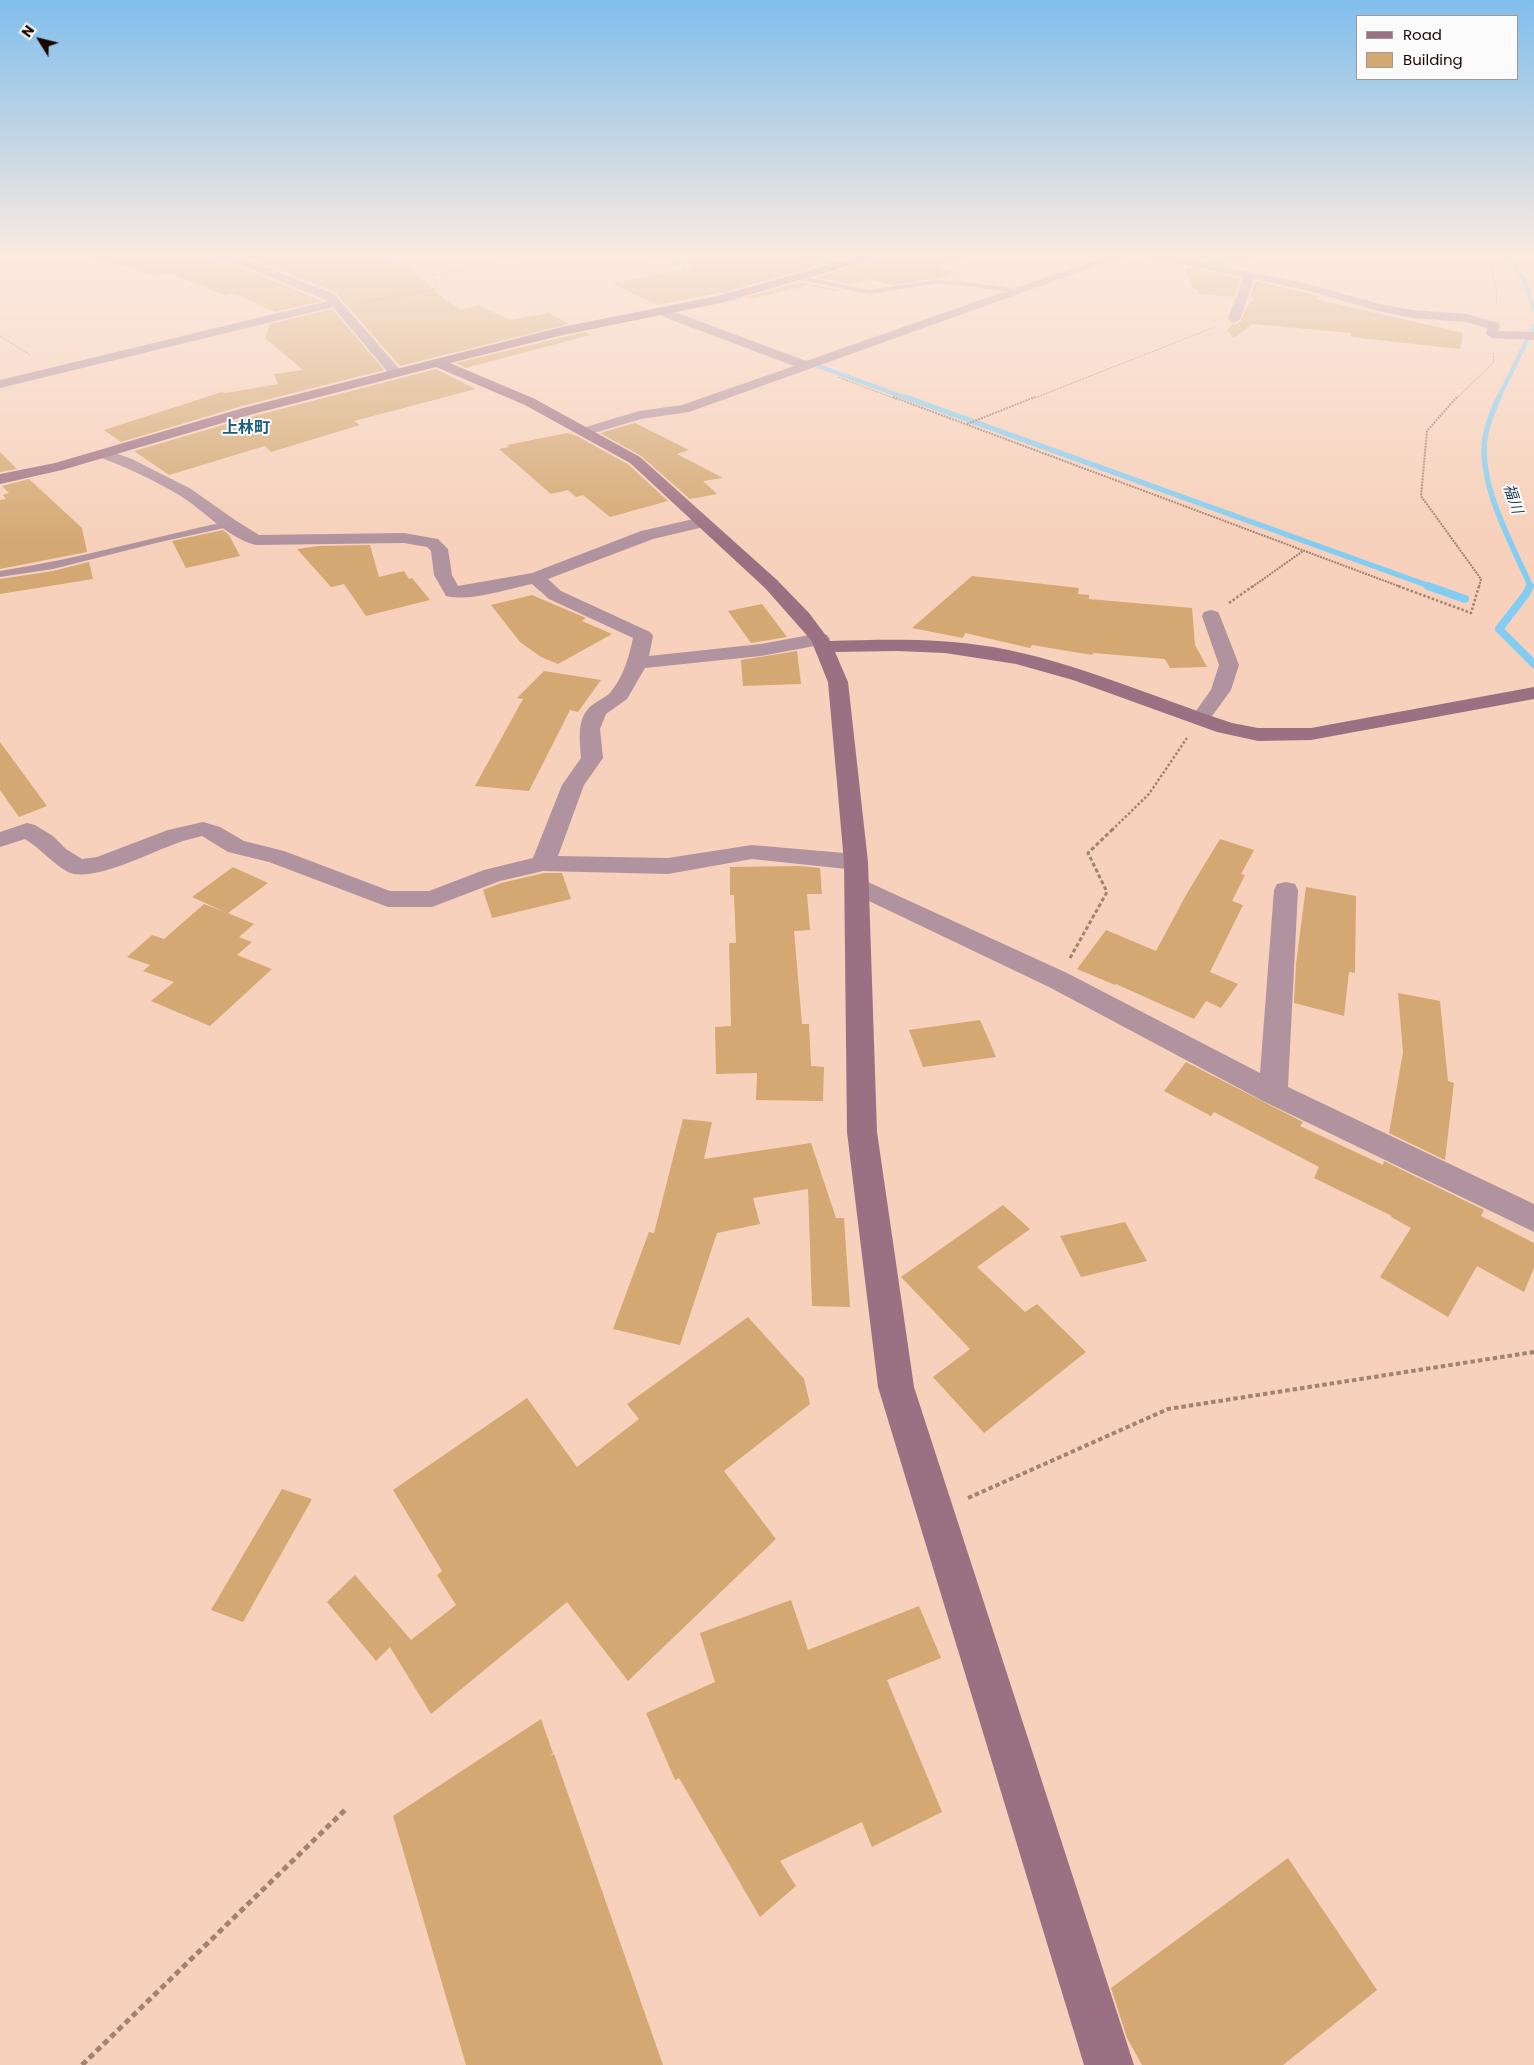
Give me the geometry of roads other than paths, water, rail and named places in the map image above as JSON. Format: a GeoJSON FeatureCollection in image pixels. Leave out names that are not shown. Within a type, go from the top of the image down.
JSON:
{"type":"FeatureCollection","features":[{"type":"Feature","properties":{"kind":"street"},"geometry":{"type":"LineString","coordinates":[[0,384],[147,348]]}},
{"type":"Feature","properties":{"kind":"street"},"geometry":{"type":"LineString","coordinates":[[376,348],[396,373]]}},
{"type":"Feature","properties":{"kind":"street"},"geometry":{"type":"LineString","coordinates":[[0,479],[57,468],[248,411],[494,348]]}},
{"type":"Feature","properties":{"kind":"street"},"geometry":{"type":"LineString","coordinates":[[760,348],[807,366]]}},
{"type":"Feature","properties":{"kind":"street"},"geometry":{"type":"LineString","coordinates":[[584,432],[640,415],[684,409],[856,348]]}},
{"type":"Feature","properties":{"kind":"street"},"geometry":{"type":"LineString","coordinates":[[438,362],[530,402],[635,460],[772,584],[822,643],[838,682],[856,874],[862,1132],[896,1387],[1109,2065]]}},
{"type":"Feature","properties":{"kind":"street"},"geometry":{"type":"LineString","coordinates":[[104,454],[127,462],[185,492],[229,524],[256,540],[404,538],[432,543],[439,549],[443,575],[452,592],[468,591],[536,578],[647,535],[702,522]]}},
{"type":"Feature","properties":{"kind":"street"},"geometry":{"type":"LineString","coordinates":[[536,578],[555,595],[643,636],[638,663],[620,695],[598,711],[589,729],[592,758],[572,785],[543,863]]}},
{"type":"Feature","properties":{"kind":"street"},"geometry":{"type":"LineString","coordinates":[[1200,719],[1221,690],[1229,665],[1211,616]]}},
{"type":"Feature","properties":{"kind":"street"},"geometry":{"type":"LineString","coordinates":[[638,663],[822,643],[905,644],[993,653],[1051,668],[1216,725],[1248,734],[1286,736],[1311,734],[1534,693]]}},
{"type":"Feature","properties":{"kind":"street"},"geometry":{"type":"LineString","coordinates":[[0,840],[27,830],[45,841],[58,854],[78,867],[101,864],[176,835],[203,829],[212,832],[236,847],[276,856],[388,899],[432,899],[493,875],[543,863],[668,866],[752,852],[819,857],[856,874],[1273,1093],[1534,1219]]}},
{"type":"Feature","properties":{"kind":"street"},"geometry":{"type":"LineString","coordinates":[[1273,1093],[1286,890]]}},
{"type":"Feature","properties":{"kind":"lane"},"geometry":{"type":"LineString","coordinates":[[0,574],[53,566],[155,540],[229,524]]}},
{"type":"Feature","properties":{"kind":"waterway","name":"福川"},"geometry":{"type":"LineString","coordinates":[[1498,399],[1523,348]]}},
{"type":"Feature","properties":{"kind":"waterway"},"geometry":{"type":"LineString","coordinates":[[807,362],[909,399]]}},
{"type":"Feature","properties":{"kind":"waterway"},"geometry":{"type":"LineString","coordinates":[[905,397],[1432,587]]}},
{"type":"Feature","properties":{"kind":"waterway","name":"福川"},"geometry":{"type":"LineString","coordinates":[[1499,397],[1489,422],[1485,438],[1484,456],[1491,494],[1506,533],[1530,585],[1529,587]]}},
{"type":"Feature","properties":{"kind":"waterway"},"geometry":{"type":"LineString","coordinates":[[1428,586],[1465,599]]}},
{"type":"Feature","properties":{"kind":"waterway","name":"福川"},"geometry":{"type":"LineString","coordinates":[[1530,586],[1499,629],[1534,664]]}},
{"type":"Feature","properties":{"kind":"district","name":"上林町"},"geometry":{"type":"Point","coordinates":[246,429]}}]}
